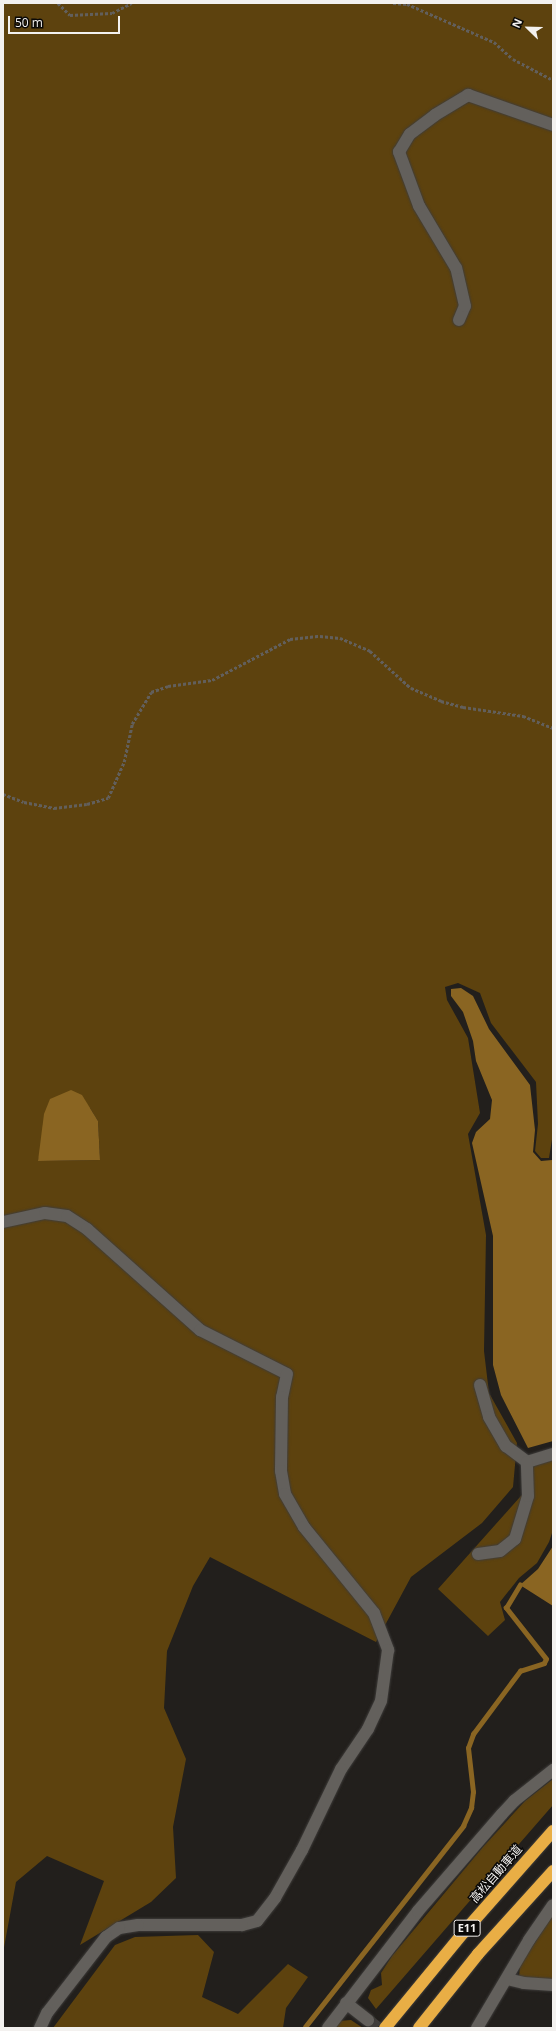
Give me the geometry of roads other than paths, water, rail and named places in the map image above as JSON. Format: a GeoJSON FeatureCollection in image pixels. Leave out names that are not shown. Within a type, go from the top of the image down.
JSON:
{"type":"FeatureCollection","features":[{"type":"Feature","properties":{"kind":"highway","name":"高松自動車道"},"geometry":{"type":"LineString","coordinates":[[385,2028],[463,1933],[553,1831]]}},
{"type":"Feature","properties":{"kind":"highway","name":"E11"},"geometry":{"type":"LineString","coordinates":[[419,2028],[478,1954],[553,1871]]}},
{"type":"Feature","properties":{"kind":"street"},"geometry":{"type":"LineString","coordinates":[[459,320],[465,306],[456,268],[419,206],[399,152],[410,134],[435,115],[468,95],[553,124]]}},
{"type":"Feature","properties":{"kind":"street"},"geometry":{"type":"LineString","coordinates":[[3,1222],[45,1213],[67,1216],[88,1229],[200,1330],[287,1374],[282,1397],[281,1449],[281,1471],[286,1494],[304,1527],[374,1614],[388,1650],[381,1701],[368,1729],[341,1769],[302,1850],[275,1898],[256,1921],[242,1925],[138,1925],[119,1928],[106,1937],[47,2013],[40,2028]]}},
{"type":"Feature","properties":{"kind":"street"},"geometry":{"type":"LineString","coordinates":[[480,1385],[489,1416],[506,1446],[527,1462]]}},
{"type":"Feature","properties":{"kind":"street"},"geometry":{"type":"LineString","coordinates":[[527,1462],[553,1454]]}},
{"type":"Feature","properties":{"kind":"street"},"geometry":{"type":"LineString","coordinates":[[478,1554],[500,1551],[515,1539],[528,1496],[527,1462]]}},
{"type":"Feature","properties":{"kind":"street"},"geometry":{"type":"LineString","coordinates":[[328,2028],[418,1911],[514,1801],[553,1770]]}},
{"type":"Feature","properties":{"kind":"street"},"geometry":{"type":"LineString","coordinates":[[477,2028],[553,1905]]}},
{"type":"Feature","properties":{"kind":"street"},"geometry":{"type":"LineString","coordinates":[[506,1979],[524,1984],[553,1985]]}},
{"type":"Feature","properties":{"kind":"street"},"geometry":{"type":"LineString","coordinates":[[346,2003],[368,2020]]}},
{"type":"Feature","properties":{"kind":"waterway"},"geometry":{"type":"LineString","coordinates":[[305,2027],[463,1826],[471,1808],[473,1792],[468,1748],[473,1734],[520,1671],[544,1663],[546,1659],[506,1608],[520,1585]]}},
{"type":"Feature","properties":{"kind":"tunnel"},"geometry":{"type":"LineString","coordinates":[[368,2020],[378,2028]]}}]}
